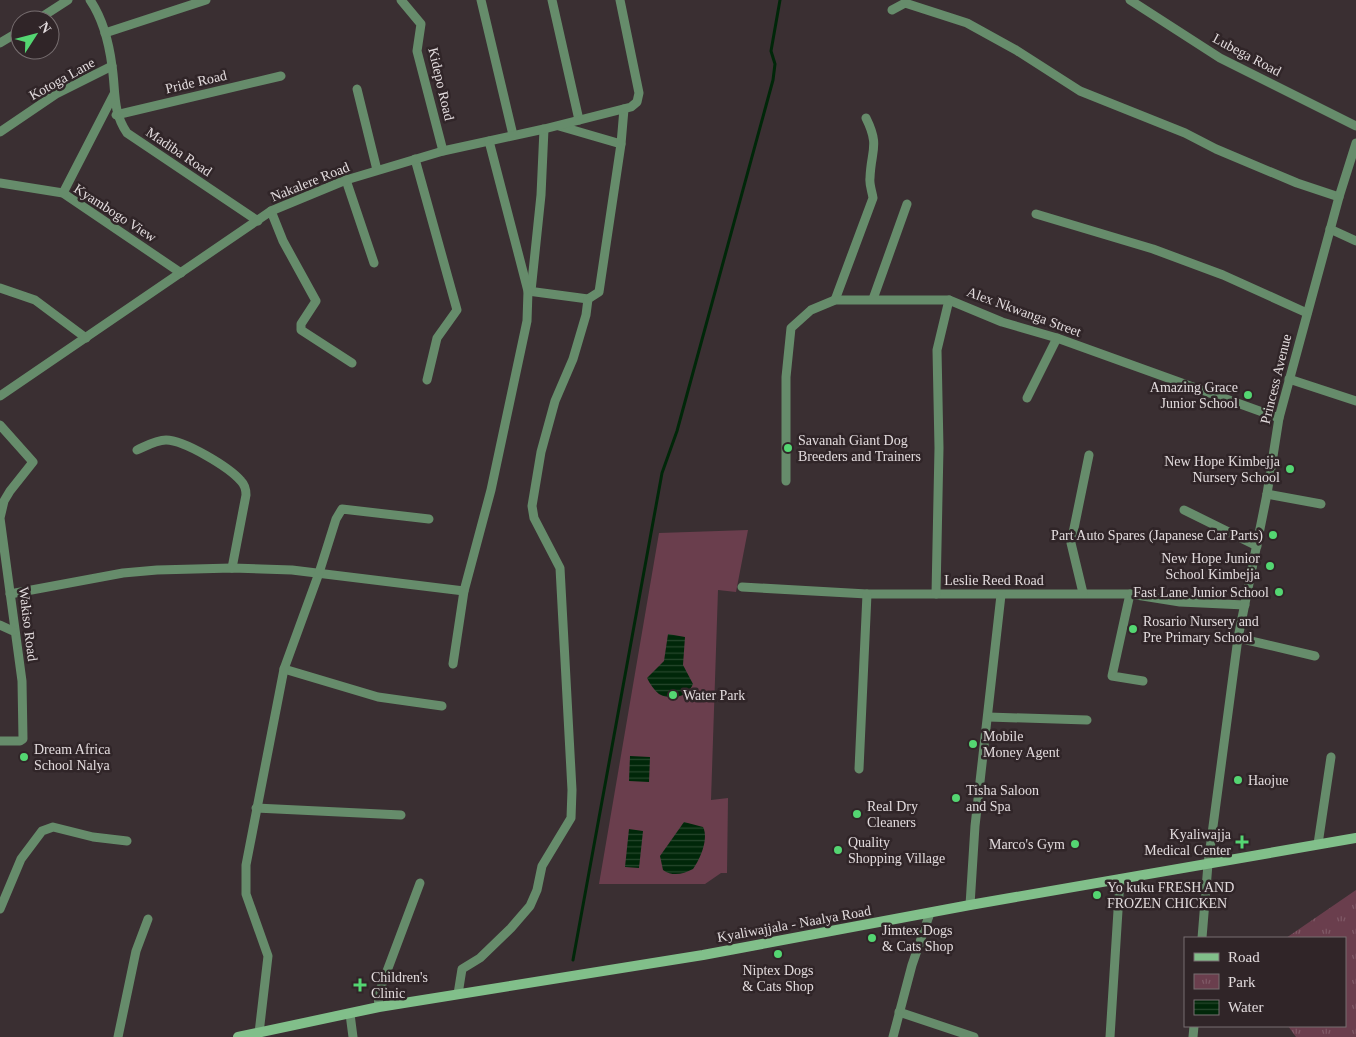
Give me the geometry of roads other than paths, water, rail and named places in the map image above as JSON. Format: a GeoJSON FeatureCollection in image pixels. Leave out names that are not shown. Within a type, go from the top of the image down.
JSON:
{"type":"FeatureCollection","features":[{"type":"Feature","properties":{"kind":"main road","name":"Kyaliwajjala - Naalya Road"},"geometry":{"type":"LineString","coordinates":[[238,1037],[379,1007],[703,954],[970,905],[1356,838]]}},
{"type":"Feature","properties":{"kind":"street"},"geometry":{"type":"LineString","coordinates":[[52,10],[68,0]]}},
{"type":"Feature","properties":{"kind":"street","name":"Madiba Road"},"geometry":{"type":"LineString","coordinates":[[90,0],[105,33],[112,66],[116,114],[127,133],[133,139],[258,221]]}},
{"type":"Feature","properties":{"kind":"street"},"geometry":{"type":"LineString","coordinates":[[105,33],[206,0]]}},
{"type":"Feature","properties":{"kind":"street","name":"Kidepo Road"},"geometry":{"type":"LineString","coordinates":[[401,0],[421,24],[417,51],[443,150]]}},
{"type":"Feature","properties":{"kind":"street"},"geometry":{"type":"LineString","coordinates":[[481,0],[513,135]]}},
{"type":"Feature","properties":{"kind":"street"},"geometry":{"type":"LineString","coordinates":[[552,0],[579,120]]}},
{"type":"Feature","properties":{"kind":"street"},"geometry":{"type":"LineString","coordinates":[[530,291],[588,299],[599,292],[621,144],[624,109],[634,105],[639,93],[620,0]]}},
{"type":"Feature","properties":{"kind":"street","name":"Lubega Road"},"geometry":{"type":"LineString","coordinates":[[1130,0],[1220,58],[1356,126]]}},
{"type":"Feature","properties":{"kind":"street"},"geometry":{"type":"LineString","coordinates":[[892,10],[905,3],[968,23],[1016,50],[1080,91],[1185,133],[1216,149],[1297,183],[1339,196]]}},
{"type":"Feature","properties":{"kind":"street","name":"Kotoga Lane"},"geometry":{"type":"LineString","coordinates":[[0,132],[56,94],[112,66]]}},
{"type":"Feature","properties":{"kind":"street","name":"Pride Road"},"geometry":{"type":"LineString","coordinates":[[116,114],[281,76]]}},
{"type":"Feature","properties":{"kind":"street"},"geometry":{"type":"LineString","coordinates":[[357,89],[377,170]]}},
{"type":"Feature","properties":{"kind":"street"},"geometry":{"type":"LineString","coordinates":[[63,193],[114,94]]}},
{"type":"Feature","properties":{"kind":"street","name":"Nakalere Road"},"geometry":{"type":"LineString","coordinates":[[0,396],[271,211],[346,180],[443,150],[559,126],[624,109]]}},
{"type":"Feature","properties":{"kind":"street"},"geometry":{"type":"LineString","coordinates":[[835,300],[873,198],[869,181],[875,147],[874,134],[866,118]]}},
{"type":"Feature","properties":{"kind":"street"},"geometry":{"type":"LineString","coordinates":[[559,126],[621,144]]}},
{"type":"Feature","properties":{"kind":"street"},"geometry":{"type":"LineString","coordinates":[[453,664],[464,591],[491,490],[527,321],[541,195],[544,129]]}},
{"type":"Feature","properties":{"kind":"street"},"geometry":{"type":"LineString","coordinates":[[488,141],[530,291]]}},
{"type":"Feature","properties":{"kind":"street","name":"Princess Avenue"},"geometry":{"type":"LineString","coordinates":[[1202,937],[1208,864],[1238,638],[1267,494],[1279,418],[1339,196],[1356,143]]}},
{"type":"Feature","properties":{"kind":"street"},"geometry":{"type":"LineString","coordinates":[[415,159],[457,310],[437,338],[427,380]]}},
{"type":"Feature","properties":{"kind":"street"},"geometry":{"type":"LineString","coordinates":[[346,180],[374,263]]}},
{"type":"Feature","properties":{"kind":"street","name":"Kyambogo View"},"geometry":{"type":"LineString","coordinates":[[0,184],[63,193],[181,273]]}},
{"type":"Feature","properties":{"kind":"street"},"geometry":{"type":"LineString","coordinates":[[873,299],[907,204]]}},
{"type":"Feature","properties":{"kind":"street"},"geometry":{"type":"LineString","coordinates":[[271,211],[294,263],[315,297],[315,304],[301,324],[301,330],[352,364]]}},
{"type":"Feature","properties":{"kind":"street"},"geometry":{"type":"LineString","coordinates":[[1036,214],[1153,249],[1223,275],[1307,312]]}},
{"type":"Feature","properties":{"kind":"street"},"geometry":{"type":"LineString","coordinates":[[1330,230],[1356,241]]}},
{"type":"Feature","properties":{"kind":"street"},"geometry":{"type":"LineString","coordinates":[[0,288],[35,300],[86,338]]}},
{"type":"Feature","properties":{"kind":"street"},"geometry":{"type":"LineString","coordinates":[[458,994],[462,969],[480,958],[511,928],[530,906],[538,890],[542,866],[571,818],[572,790],[560,568],[534,518],[532,506],[541,452],[555,401],[573,359],[586,316],[588,299]]}},
{"type":"Feature","properties":{"kind":"street","name":"Alex Nkwanga Street"},"geometry":{"type":"LineString","coordinates":[[786,481],[786,377],[792,328],[811,310],[835,300],[949,300],[1002,322],[1057,338],[1279,418]]}},
{"type":"Feature","properties":{"kind":"street"},"geometry":{"type":"LineString","coordinates":[[936,594],[940,448],[937,350],[949,300]]}},
{"type":"Feature","properties":{"kind":"street"},"geometry":{"type":"LineString","coordinates":[[1027,398],[1057,338]]}},
{"type":"Feature","properties":{"kind":"street"},"geometry":{"type":"LineString","coordinates":[[1289,379],[1356,401]]}},
{"type":"Feature","properties":{"kind":"street","name":"Wakiso Road"},"geometry":{"type":"LineString","coordinates":[[0,425],[33,462],[10,491],[4,502],[0,518],[13,631],[22,681],[23,738],[20,741],[0,741]]}},
{"type":"Feature","properties":{"kind":"street"},"geometry":{"type":"LineString","coordinates":[[137,450],[158,441],[173,441],[192,449],[233,473],[241,481],[246,488],[246,495],[232,568]]}},
{"type":"Feature","properties":{"kind":"street"},"geometry":{"type":"LineString","coordinates":[[1083,593],[1071,543],[1089,455]]}},
{"type":"Feature","properties":{"kind":"street"},"geometry":{"type":"LineString","coordinates":[[1267,494],[1321,504]]}},
{"type":"Feature","properties":{"kind":"street"},"geometry":{"type":"LineString","coordinates":[[259,1033],[268,956],[245,882],[256,808],[284,669],[319,573],[336,519],[342,510],[429,519]]}},
{"type":"Feature","properties":{"kind":"street"},"geometry":{"type":"LineString","coordinates":[[1184,510],[1257,546]]}},
{"type":"Feature","properties":{"kind":"street"},"geometry":{"type":"LineString","coordinates":[[10,594],[123,573],[232,568],[319,573],[464,591]]}},
{"type":"Feature","properties":{"kind":"street","name":"Leslie Reed Road"},"geometry":{"type":"LineString","coordinates":[[742,587],[867,594],[1130,594],[1180,602],[1245,605]]}},
{"type":"Feature","properties":{"kind":"street"},"geometry":{"type":"LineString","coordinates":[[859,768],[867,594]]}},
{"type":"Feature","properties":{"kind":"street"},"geometry":{"type":"LineString","coordinates":[[1130,594],[1112,676],[1143,681]]}},
{"type":"Feature","properties":{"kind":"street"},"geometry":{"type":"LineString","coordinates":[[970,905],[975,826],[1000,595]]}},
{"type":"Feature","properties":{"kind":"street"},"geometry":{"type":"LineString","coordinates":[[0,626],[13,631]]}},
{"type":"Feature","properties":{"kind":"street"},"geometry":{"type":"LineString","coordinates":[[1238,638],[1314,656]]}},
{"type":"Feature","properties":{"kind":"street"},"geometry":{"type":"LineString","coordinates":[[284,669],[369,695],[442,706]]}},
{"type":"Feature","properties":{"kind":"street"},"geometry":{"type":"LineString","coordinates":[[988,717],[1087,720]]}},
{"type":"Feature","properties":{"kind":"street"},"geometry":{"type":"LineString","coordinates":[[1318,844],[1331,757]]}},
{"type":"Feature","properties":{"kind":"street"},"geometry":{"type":"LineString","coordinates":[[256,808],[401,815]]}},
{"type":"Feature","properties":{"kind":"street"},"geometry":{"type":"LineString","coordinates":[[0,910],[22,860],[42,831],[54,827],[92,837],[127,841]]}},
{"type":"Feature","properties":{"kind":"street"},"geometry":{"type":"LineString","coordinates":[[1110,1037],[1120,879]]}},
{"type":"Feature","properties":{"kind":"street"},"geometry":{"type":"LineString","coordinates":[[379,1007],[378,995],[420,883]]}},
{"type":"Feature","properties":{"kind":"street"},"geometry":{"type":"LineString","coordinates":[[893,1037],[930,913]]}},
{"type":"Feature","properties":{"kind":"street"},"geometry":{"type":"LineString","coordinates":[[118,1037],[136,951],[148,919]]}},
{"type":"Feature","properties":{"kind":"street"},"geometry":{"type":"LineString","coordinates":[[899,1012],[974,1037]]}},
{"type":"Feature","properties":{"kind":"street"},"geometry":{"type":"LineString","coordinates":[[350,1014],[353,1037]]}},
{"type":"Feature","properties":{"kind":"water"},"geometry":{"type":"Polygon","coordinates":[[[668,634],[685,637],[683,665],[693,684],[683,695],[674,697],[659,694],[647,678],[664,661],[668,634]]]}},
{"type":"Feature","properties":{"kind":"water"},"geometry":{"type":"Polygon","coordinates":[[[630,756],[650,757],[649,782],[629,781],[630,756]]]}},
{"type":"Feature","properties":{"kind":"water"},"geometry":{"type":"Polygon","coordinates":[[[684,822],[703,827],[705,837],[703,849],[693,869],[682,873],[670,874],[663,870],[660,856],[684,822]]]}},
{"type":"Feature","properties":{"kind":"water"},"geometry":{"type":"Polygon","coordinates":[[[629,829],[643,831],[639,868],[625,867],[629,829]]]}},
{"type":"Feature","properties":{"kind":"waterway"},"geometry":{"type":"LineString","coordinates":[[573,960],[662,473],[677,431],[773,80],[775,64],[771,51],[780,0]]}},
{"type":"Feature","properties":{"kind":"place","name":"Amazing Grace Junior School"},"geometry":{"type":"Point","coordinates":[1248,395]}},
{"type":"Feature","properties":{"kind":"place","name":"Savanah Giant Dog Breeders and Trainers"},"geometry":{"type":"Point","coordinates":[788,448]}},
{"type":"Feature","properties":{"kind":"place","name":"New Hope Kimbejja Nursery School"},"geometry":{"type":"Point","coordinates":[1290,469]}},
{"type":"Feature","properties":{"kind":"place","name":"Part Auto Spares (Japanese Car Parts)"},"geometry":{"type":"Point","coordinates":[1273,535]}},
{"type":"Feature","properties":{"kind":"place","name":"New Hope Junior School Kimbejja"},"geometry":{"type":"Point","coordinates":[1270,566]}},
{"type":"Feature","properties":{"kind":"place","name":"Fast Lane Junior School"},"geometry":{"type":"Point","coordinates":[1279,592]}},
{"type":"Feature","properties":{"kind":"place","name":"Rosario Nursery and Pre Primary School"},"geometry":{"type":"Point","coordinates":[1133,629]}},
{"type":"Feature","properties":{"kind":"place","name":"Water Park"},"geometry":{"type":"Point","coordinates":[673,695]}},
{"type":"Feature","properties":{"kind":"place","name":"Mobile Money Agent"},"geometry":{"type":"Point","coordinates":[973,744]}},
{"type":"Feature","properties":{"kind":"place","name":"Dream Africa School Nalya"},"geometry":{"type":"Point","coordinates":[24,757]}},
{"type":"Feature","properties":{"kind":"place","name":"Haojue"},"geometry":{"type":"Point","coordinates":[1238,780]}},
{"type":"Feature","properties":{"kind":"place","name":"Tisha Saloon and Spa"},"geometry":{"type":"Point","coordinates":[956,798]}},
{"type":"Feature","properties":{"kind":"place","name":"Real Dry Cleaners"},"geometry":{"type":"Point","coordinates":[857,814]}},
{"type":"Feature","properties":{"kind":"place","name":"Kyaliwajja Medical Center"},"geometry":{"type":"Point","coordinates":[1242,842]}},
{"type":"Feature","properties":{"kind":"place","name":"Marco's Gym"},"geometry":{"type":"Point","coordinates":[1075,844]}},
{"type":"Feature","properties":{"kind":"place","name":"Quality Shopping Village"},"geometry":{"type":"Point","coordinates":[838,850]}},
{"type":"Feature","properties":{"kind":"place","name":"Yo kuku FRESH AND FROZEN CHICKEN"},"geometry":{"type":"Point","coordinates":[1097,895]}},
{"type":"Feature","properties":{"kind":"place","name":"Jimtex Dogs & Cats Shop"},"geometry":{"type":"Point","coordinates":[872,938]}},
{"type":"Feature","properties":{"kind":"place","name":"Niptex Dogs & Cats Shop"},"geometry":{"type":"Point","coordinates":[778,954]}},
{"type":"Feature","properties":{"kind":"place","name":"Children's Clinic"},"geometry":{"type":"Point","coordinates":[360,985]}}]}
